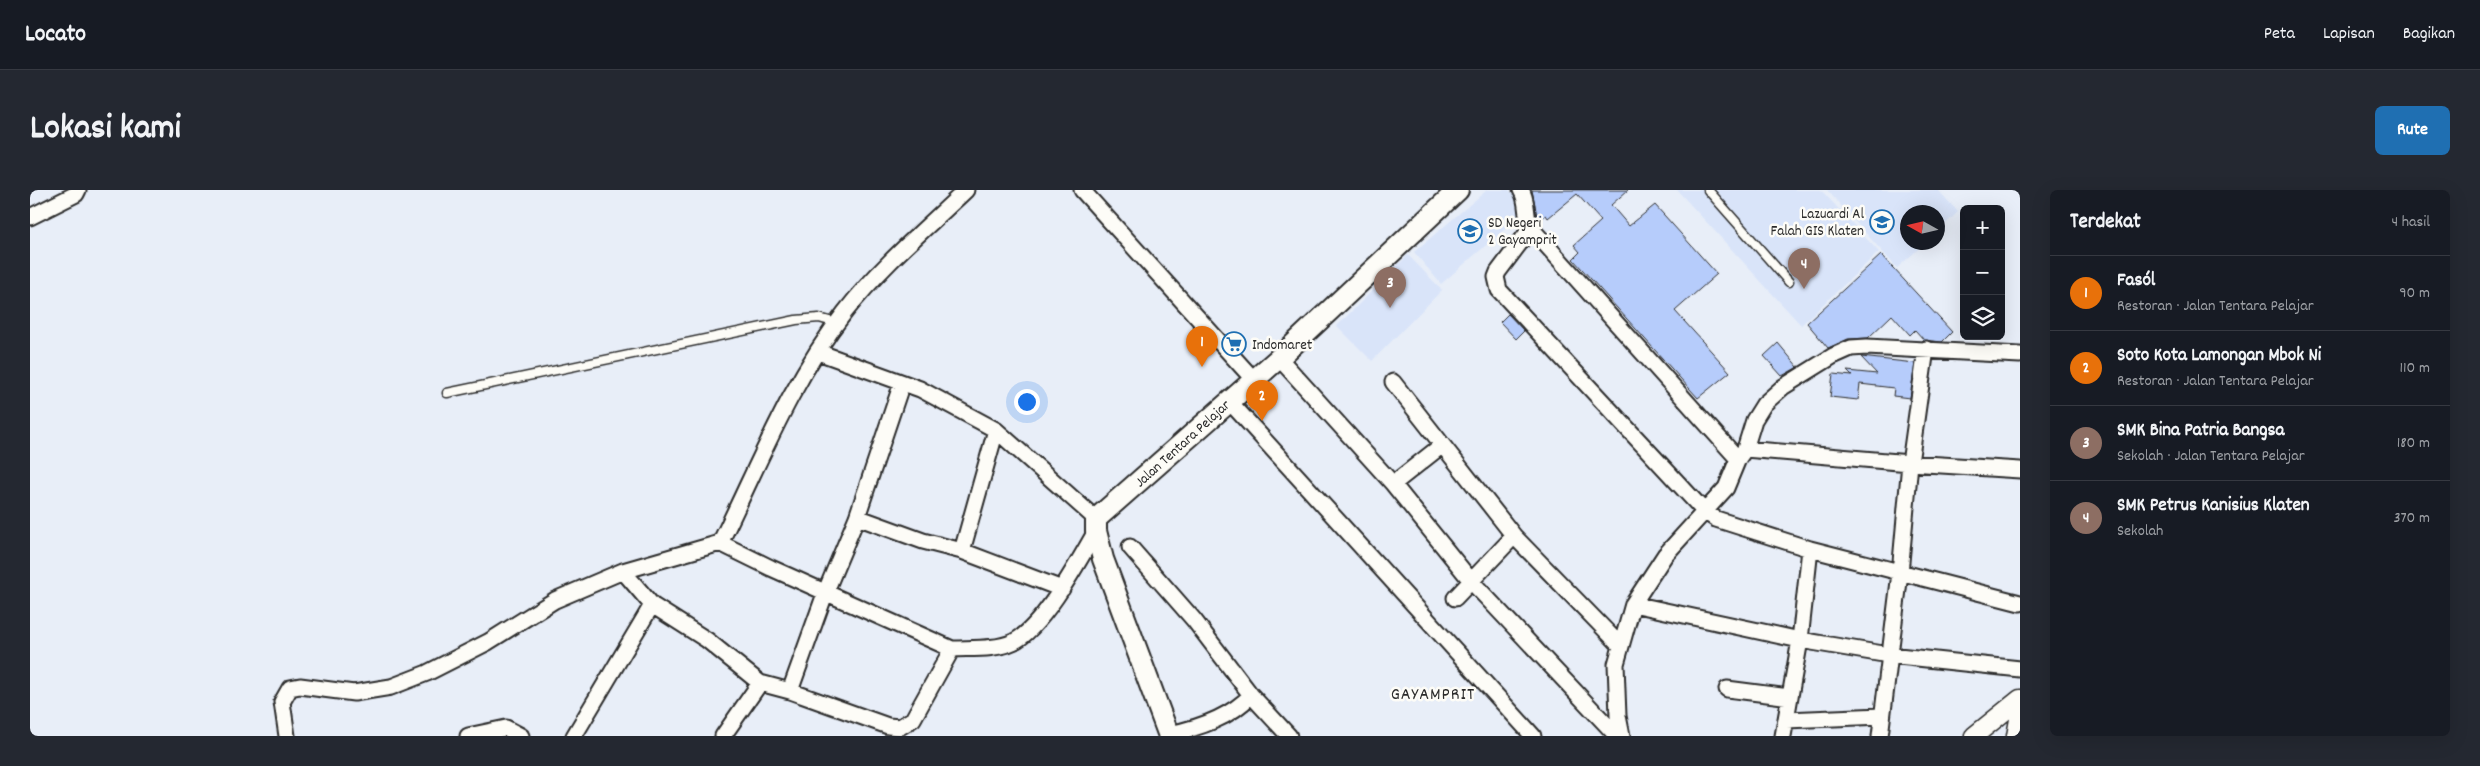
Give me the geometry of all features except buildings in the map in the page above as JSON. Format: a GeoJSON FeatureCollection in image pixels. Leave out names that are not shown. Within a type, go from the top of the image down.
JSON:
{"type":"FeatureCollection","features":[{"type":"Feature","properties":{"kind":"main road","name":"Jalan Tentara Pelajar"},"geometry":{"type":"LineString","coordinates":[[1096,525],[1228,401],[1279,358],[1458,190]]}},
{"type":"Feature","properties":{"kind":"main road"},"geometry":{"type":"LineString","coordinates":[[1096,525],[1103,560],[1169,735]]}},
{"type":"Feature","properties":{"kind":"street"},"geometry":{"type":"LineString","coordinates":[[30,217],[76,194],[78,190]]}},
{"type":"Feature","properties":{"kind":"street"},"geometry":{"type":"LineString","coordinates":[[720,543],[797,384],[837,322],[878,275],[966,190]]}},
{"type":"Feature","properties":{"kind":"street"},"geometry":{"type":"LineString","coordinates":[[1082,190],[1254,380]]}},
{"type":"Feature","properties":{"kind":"street"},"geometry":{"type":"LineString","coordinates":[[1521,190],[1526,198],[1528,221],[1531,228],[1742,454],[2020,470]]}},
{"type":"Feature","properties":{"kind":"street"},"geometry":{"type":"LineString","coordinates":[[1531,228],[1498,272],[1496,277],[1499,290],[1704,511],[1716,520],[1810,549],[2020,604]]}},
{"type":"Feature","properties":{"kind":"street"},"geometry":{"type":"LineString","coordinates":[[1622,736],[1618,716],[1616,664],[1632,604],[1665,555],[1726,488],[1742,454],[1754,420],[1764,404],[1783,388],[1833,356],[1851,348],[1926,349],[2020,355]]}},
{"type":"Feature","properties":{"kind":"street"},"geometry":{"type":"LineString","coordinates":[[1880,736],[1900,573],[1910,463],[1926,349]]}},
{"type":"Feature","properties":{"kind":"street"},"geometry":{"type":"LineString","coordinates":[[287,736],[282,702],[290,688],[300,686],[354,693],[391,687],[427,673],[488,642],[555,600],[623,571],[720,543],[771,568],[952,648],[983,648],[1013,643],[1028,631],[1062,590],[1096,525],[996,430],[920,389],[818,352]]}},
{"type":"Feature","properties":{"kind":"street"},"geometry":{"type":"LineString","coordinates":[[1279,358],[1393,484],[1472,582],[1617,736]]}},
{"type":"Feature","properties":{"kind":"street"},"geometry":{"type":"LineString","coordinates":[[1393,382],[1441,446],[1514,536],[1620,645]]}},
{"type":"Feature","properties":{"kind":"street"},"geometry":{"type":"LineString","coordinates":[[790,691],[826,591],[857,516],[902,383]]}},
{"type":"Feature","properties":{"kind":"street"},"geometry":{"type":"LineString","coordinates":[[1228,401],[1533,736]]}},
{"type":"Feature","properties":{"kind":"street"},"geometry":{"type":"LineString","coordinates":[[962,551],[996,430]]}},
{"type":"Feature","properties":{"kind":"street"},"geometry":{"type":"LineString","coordinates":[[1393,484],[1441,446]]}},
{"type":"Feature","properties":{"kind":"street"},"geometry":{"type":"LineString","coordinates":[[857,516],[923,541],[962,551],[1062,590]]}},
{"type":"Feature","properties":{"kind":"street"},"geometry":{"type":"LineString","coordinates":[[1455,598],[1514,536]]}},
{"type":"Feature","properties":{"kind":"street"},"geometry":{"type":"LineString","coordinates":[[1130,547],[1194,620],[1251,695],[1289,736]]}},
{"type":"Feature","properties":{"kind":"street"},"geometry":{"type":"LineString","coordinates":[[1783,736],[1800,640],[1810,549]]}},
{"type":"Feature","properties":{"kind":"street"},"geometry":{"type":"LineString","coordinates":[[623,571],[652,605],[708,640],[760,683],[790,691],[888,726],[900,727],[913,719],[952,648]]}},
{"type":"Feature","properties":{"kind":"street"},"geometry":{"type":"LineString","coordinates":[[1632,604],[1800,640],[1889,655],[2020,669]]}},
{"type":"Feature","properties":{"kind":"street"},"geometry":{"type":"LineString","coordinates":[[574,736],[652,605]]}},
{"type":"Feature","properties":{"kind":"street"},"geometry":{"type":"LineString","coordinates":[[723,736],[760,683]]}},
{"type":"Feature","properties":{"kind":"street"},"geometry":{"type":"LineString","coordinates":[[1727,689],[1790,697]]}},
{"type":"Feature","properties":{"kind":"street"},"geometry":{"type":"LineString","coordinates":[[1169,735],[1197,733],[1236,710],[1251,695]]}},
{"type":"Feature","properties":{"kind":"street"},"geometry":{"type":"LineString","coordinates":[[1974,736],[2020,698]]}},
{"type":"Feature","properties":{"kind":"street"},"geometry":{"type":"LineString","coordinates":[[2016,736],[2020,714]]}},
{"type":"Feature","properties":{"kind":"street"},"geometry":{"type":"LineString","coordinates":[[1786,720],[1882,716]]}},
{"type":"Feature","properties":{"kind":"street"},"geometry":{"type":"LineString","coordinates":[[468,736],[506,728],[521,736]]}},
{"type":"Feature","properties":{"kind":"lane"},"geometry":{"type":"LineString","coordinates":[[1708,190],[1789,282]]}},
{"type":"Feature","properties":{"kind":"lane"},"geometry":{"type":"LineString","coordinates":[[447,393],[796,320],[819,318],[837,322]]}},
{"type":"Feature","properties":{"kind":"shaded area","name":"SD Negeri 2 Gayamprit"},"geometry":{"type":"Polygon","coordinates":[[[1487,190],[1509,190],[1527,210],[1441,284],[1414,252],[1487,190]]]}},
{"type":"Feature","properties":{"kind":"shaded area"},"geometry":{"type":"Polygon","coordinates":[[[1677,190],[1821,190],[1879,252],[1801,325],[1677,190]]]}},
{"type":"Feature","properties":{"kind":"shaded area","name":"Lazuardi Al Falah GIS Klaten"},"geometry":{"type":"Polygon","coordinates":[[[1827,190],[1938,190],[1958,212],[1945,224],[1945,205],[1900,205],[1900,250],[1917,250],[1897,268],[1827,190]]]}},
{"type":"Feature","properties":{"kind":"shaded area"},"geometry":{"type":"Polygon","coordinates":[[[1408,255],[1442,290],[1372,361],[1337,326],[1408,255]]]}},
{"type":"Feature","properties":{"kind":"place","name":"Lazuardi Al Falah GIS Klaten"},"geometry":{"type":"Point","coordinates":[1882,222]}},
{"type":"Feature","properties":{"kind":"place","name":"SD Negeri 2 Gayamprit"},"geometry":{"type":"Point","coordinates":[1470,231]}},
{"type":"Feature","properties":{"kind":"place","name":"SMK Petrus Kanisius Klaten"},"geometry":{"type":"Point","coordinates":[1804,289]}},
{"type":"Feature","properties":{"kind":"place","name":"SMK Bina Patria Bangsa"},"geometry":{"type":"Point","coordinates":[1390,308]}},
{"type":"Feature","properties":{"kind":"place","name":"Indomaret"},"geometry":{"type":"Point","coordinates":[1234,344]}},
{"type":"Feature","properties":{"kind":"place","name":"Fasól"},"geometry":{"type":"Point","coordinates":[1202,367]}},
{"type":"Feature","properties":{"kind":"place","name":"Soto Kota Lamongan Mbok Ni"},"geometry":{"type":"Point","coordinates":[1262,421]}},
{"type":"Feature","properties":{"kind":"district","name":"GAYAMPRIT"},"geometry":{"type":"Point","coordinates":[1433,693]}}]}
